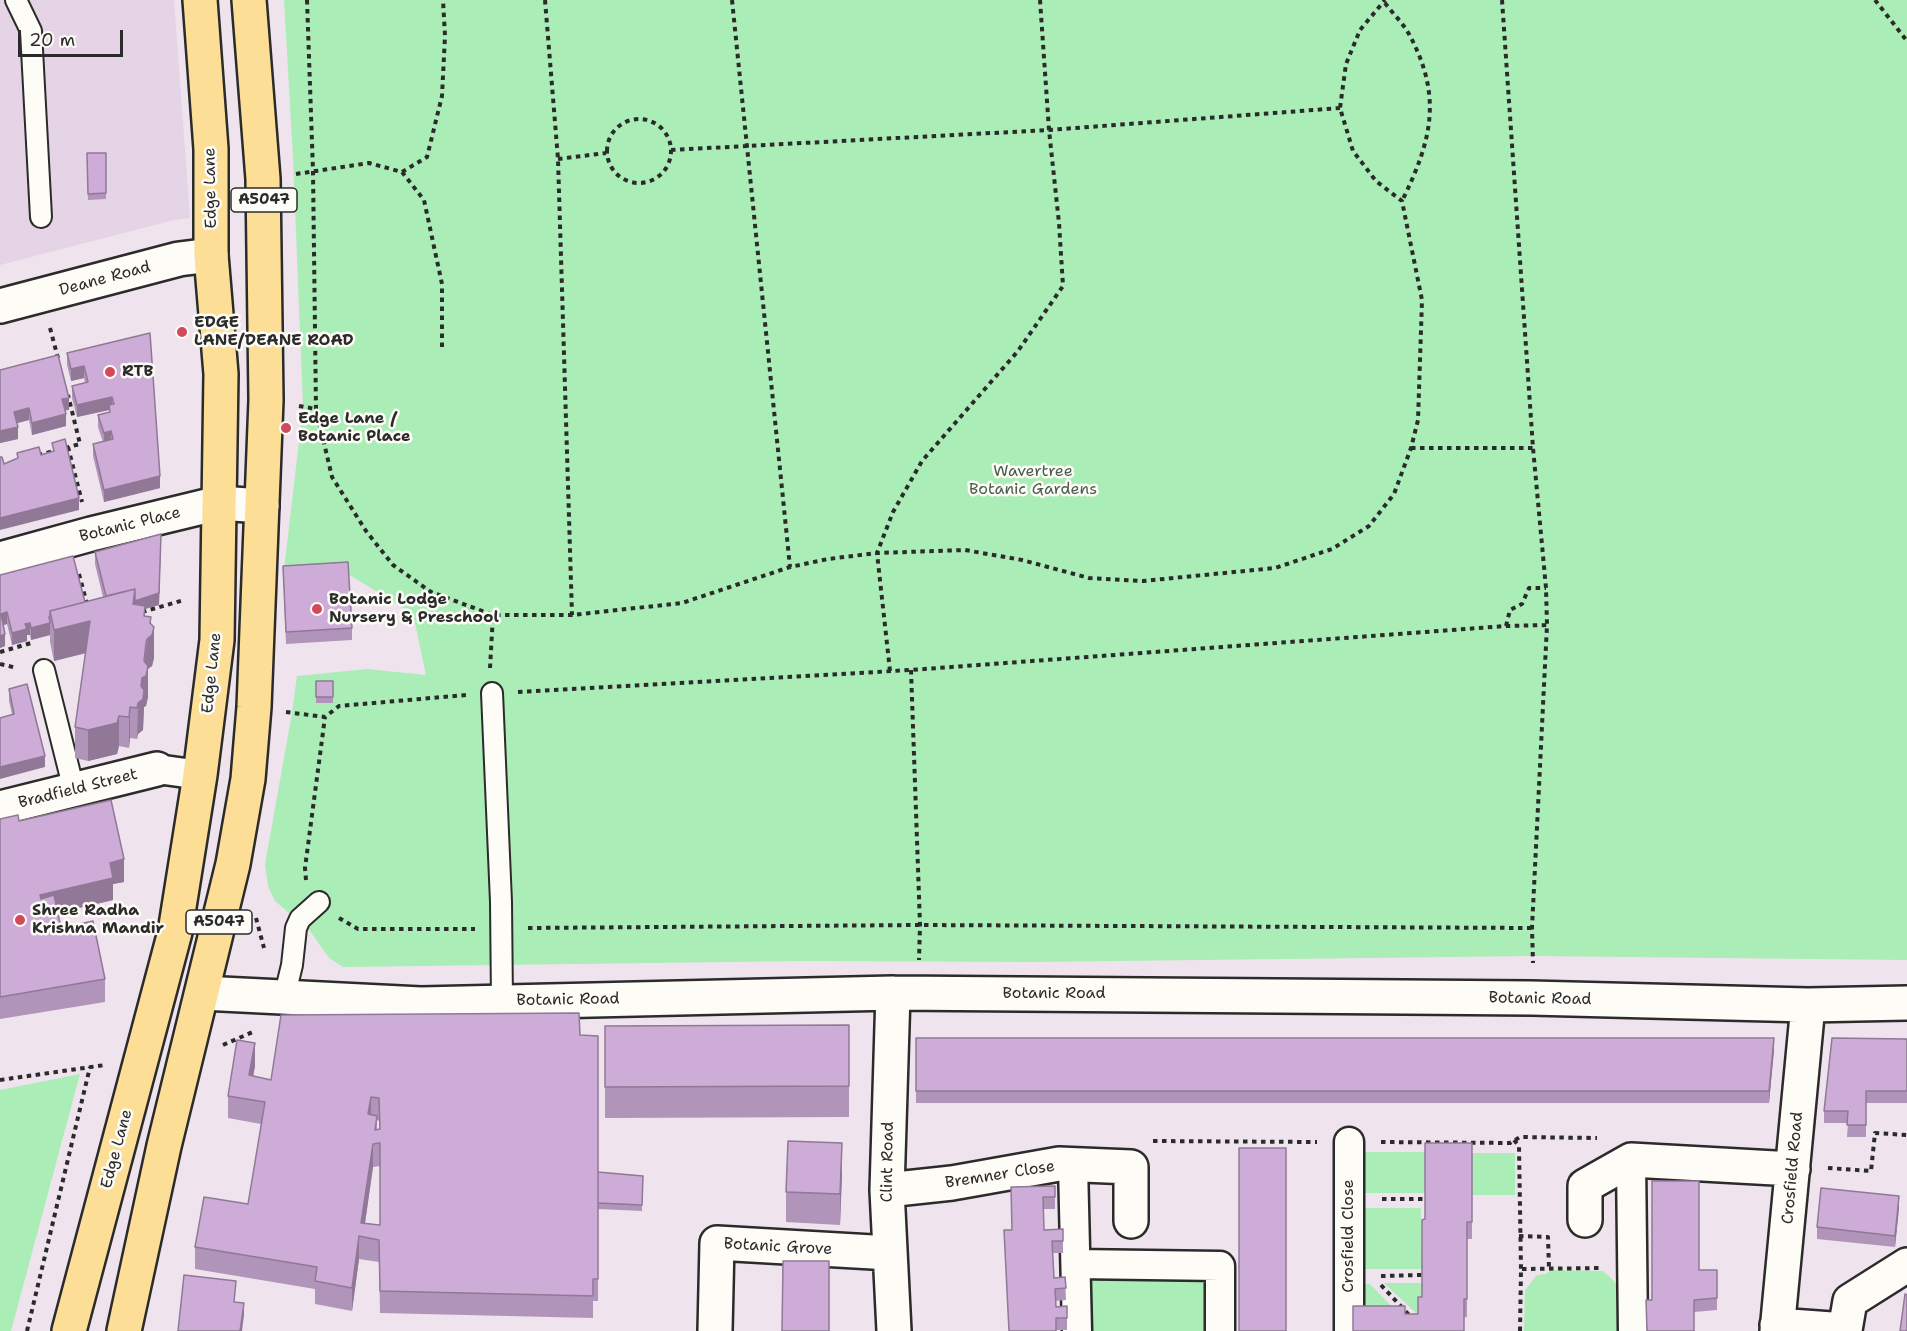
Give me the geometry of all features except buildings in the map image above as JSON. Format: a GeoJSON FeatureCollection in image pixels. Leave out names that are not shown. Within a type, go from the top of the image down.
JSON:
{"type":"FeatureCollection","features":[{"type":"Feature","properties":{"kind":"highway","name":"Edge Lane"},"geometry":{"type":"LineString","coordinates":[[69,1331],[175,932],[200,775],[216,640],[219,599],[221,374],[211,255],[211,149],[200,0]]}},
{"type":"Feature","properties":{"kind":"highway","name":"A5047"},"geometry":{"type":"LineString","coordinates":[[123,1331],[164,1146],[233,864],[248,779],[254,707],[266,400],[263,179],[249,0]]}},
{"type":"Feature","properties":{"kind":"street","name":"Deane Road"},"geometry":{"type":"LineString","coordinates":[[0,306],[179,259],[211,255]]}},
{"type":"Feature","properties":{"kind":"street","name":"Botanic Place"},"geometry":{"type":"LineString","coordinates":[[0,559],[219,503],[262,506]]}},
{"type":"Feature","properties":{"kind":"street"},"geometry":{"type":"LineString","coordinates":[[157,770],[200,775]]}},
{"type":"Feature","properties":{"kind":"street","name":"Bradfield Street"},"geometry":{"type":"LineString","coordinates":[[0,808],[157,770]]}},
{"type":"Feature","properties":{"kind":"street","name":"Botanic Road"},"geometry":{"type":"LineString","coordinates":[[202,993],[421,1004],[906,993],[1531,998],[1808,1005],[1907,1003]]}},
{"type":"Feature","properties":{"kind":"street","name":"Clint Road"},"geometry":{"type":"LineString","coordinates":[[894,1331],[886,1190],[906,993]]}},
{"type":"Feature","properties":{"kind":"street","name":"Crosfield Road"},"geometry":{"type":"LineString","coordinates":[[1777,1328],[1808,1005]]}},
{"type":"Feature","properties":{"kind":"street","name":"Crosfield Close"},"geometry":{"type":"LineString","coordinates":[[1349,1142],[1349,1200],[1360,1272],[1349,1331]]}},
{"type":"Feature","properties":{"kind":"street"},"geometry":{"type":"LineString","coordinates":[[1585,1220],[1585,1186],[1631,1160],[1793,1167]]}},
{"type":"Feature","properties":{"kind":"street"},"geometry":{"type":"LineString","coordinates":[[1631,1160],[1633,1331]]}},
{"type":"Feature","properties":{"kind":"street","name":"Bremner Close"},"geometry":{"type":"LineString","coordinates":[[886,1190],[952,1183],[1059,1164],[1131,1167],[1131,1221]]}},
{"type":"Feature","properties":{"kind":"street"},"geometry":{"type":"LineString","coordinates":[[1073,1165],[1077,1331]]}},
{"type":"Feature","properties":{"kind":"street","name":"Botanic Grove"},"geometry":{"type":"LineString","coordinates":[[715,1331],[717,1243],[890,1253]]}},
{"type":"Feature","properties":{"kind":"street"},"geometry":{"type":"LineString","coordinates":[[1076,1264],[1220,1266],[1220,1331]]}},
{"type":"Feature","properties":{"kind":"street"},"geometry":{"type":"LineString","coordinates":[[1777,1328],[1845,1330],[1850,1301],[1907,1266]]}},
{"type":"Feature","properties":{"kind":"lane"},"geometry":{"type":"LineString","coordinates":[[16,0],[31,31],[41,217]]}},
{"type":"Feature","properties":{"kind":"lane"},"geometry":{"type":"LineString","coordinates":[[44,669],[74,789]]}},
{"type":"Feature","properties":{"kind":"lane"},"geometry":{"type":"LineString","coordinates":[[492,693],[502,1002]]}},
{"type":"Feature","properties":{"kind":"lane"},"geometry":{"type":"LineString","coordinates":[[284,998],[296,928],[300,919],[319,902]]}},
{"type":"Feature","properties":{"kind":"path"},"geometry":{"type":"LineString","coordinates":[[307,0],[313,171],[316,410],[332,477],[366,531],[393,565],[431,592],[493,615],[572,615],[682,603],[790,567],[876,553],[965,550],[1022,560],[1089,578],[1143,581],[1275,568],[1332,549],[1369,526],[1394,494],[1419,420],[1422,300],[1402,201],[1417,171],[1428,139],[1431,93],[1409,35],[1385,1],[1360,30],[1346,64],[1340,108],[1353,151],[1376,181],[1402,201]]}},
{"type":"Feature","properties":{"kind":"path"},"geometry":{"type":"LineString","coordinates":[[402,172],[427,157],[442,96],[445,36],[443,0]]}},
{"type":"Feature","properties":{"kind":"path"},"geometry":{"type":"LineString","coordinates":[[545,0],[558,159],[572,615]]}},
{"type":"Feature","properties":{"kind":"path"},"geometry":{"type":"LineString","coordinates":[[732,0],[790,567]]}},
{"type":"Feature","properties":{"kind":"path"},"geometry":{"type":"LineString","coordinates":[[890,671],[876,553],[893,512],[922,461],[1018,351],[1063,286],[1040,0]]}},
{"type":"Feature","properties":{"kind":"path"},"geometry":{"type":"LineString","coordinates":[[1502,0],[1533,448],[1546,588],[1547,625],[1532,928],[1531,998]]}},
{"type":"Feature","properties":{"kind":"path"},"geometry":{"type":"LineString","coordinates":[[1875,0],[1907,41]]}},
{"type":"Feature","properties":{"kind":"path"},"geometry":{"type":"LineString","coordinates":[[671,150],[1049,130],[1340,108]]}},
{"type":"Feature","properties":{"kind":"path"},"geometry":{"type":"LineString","coordinates":[[639,118],[650,120],[660,126],[667,134],[671,150],[664,171],[645,182],[631,182],[621,178],[612,170],[606,153],[607,142],[612,132],[628,120],[639,118]]}},
{"type":"Feature","properties":{"kind":"path"},"geometry":{"type":"LineString","coordinates":[[558,159],[606,153]]}},
{"type":"Feature","properties":{"kind":"path"},"geometry":{"type":"LineString","coordinates":[[263,179],[369,163],[402,172],[424,200],[442,284],[442,350]]}},
{"type":"Feature","properties":{"kind":"path"},"geometry":{"type":"LineString","coordinates":[[42,296],[60,364]]}},
{"type":"Feature","properties":{"kind":"path"},"geometry":{"type":"LineString","coordinates":[[34,456],[80,444],[66,387]]}},
{"type":"Feature","properties":{"kind":"path"},"geometry":{"type":"LineString","coordinates":[[68,447],[88,606]]}},
{"type":"Feature","properties":{"kind":"path"},"geometry":{"type":"LineString","coordinates":[[1411,448],[1533,448]]}},
{"type":"Feature","properties":{"kind":"path"},"geometry":{"type":"LineString","coordinates":[[1506,626],[1510,610],[1522,604],[1529,588],[1546,588]]}},
{"type":"Feature","properties":{"kind":"path"},"geometry":{"type":"LineString","coordinates":[[136,614],[179,601],[219,599]]}},
{"type":"Feature","properties":{"kind":"path"},"geometry":{"type":"LineString","coordinates":[[492,693],[489,659],[493,615]]}},
{"type":"Feature","properties":{"kind":"path"},"geometry":{"type":"LineString","coordinates":[[1532,928],[920,925],[358,929],[342,921],[319,902],[306,885],[305,868],[325,717],[339,706],[492,693],[911,670],[1506,626],[1547,625]]}},
{"type":"Feature","properties":{"kind":"path"},"geometry":{"type":"LineString","coordinates":[[0,652],[39,641]]}},
{"type":"Feature","properties":{"kind":"path"},"geometry":{"type":"LineString","coordinates":[[906,993],[920,925],[911,670]]}},
{"type":"Feature","properties":{"kind":"path"},"geometry":{"type":"LineString","coordinates":[[254,707],[325,717]]}},
{"type":"Feature","properties":{"kind":"path"},"geometry":{"type":"LineString","coordinates":[[0,1080],[0,1082],[142,1059]]}},
{"type":"Feature","properties":{"kind":"path"},"geometry":{"type":"LineString","coordinates":[[27,1331],[90,1067]]}},
{"type":"Feature","properties":{"kind":"path"},"geometry":{"type":"LineString","coordinates":[[1793,1167],[1871,1171],[1875,1133],[1907,1135]]}},
{"type":"Feature","properties":{"kind":"path"},"geometry":{"type":"LineString","coordinates":[[1514,1140],[1519,1146],[1520,1331]]}},
{"type":"Feature","properties":{"kind":"path"},"geometry":{"type":"LineString","coordinates":[[1349,1200],[1423,1199]]}},
{"type":"Feature","properties":{"kind":"path"},"geometry":{"type":"LineString","coordinates":[[1519,1236],[1548,1237],[1549,1269]]}},
{"type":"Feature","properties":{"kind":"path"},"geometry":{"type":"LineString","coordinates":[[1521,1269],[1632,1268]]}},
{"type":"Feature","properties":{"kind":"path"},"geometry":{"type":"LineString","coordinates":[[1360,1272],[1422,1275]]}},
{"type":"Feature","properties":{"kind":"path"},"geometry":{"type":"LineString","coordinates":[[1360,1272],[1418,1324]]}},
{"type":"Feature","properties":{"kind":"shaded area"},"geometry":{"type":"Polygon","coordinates":[[[0,0],[174,0],[190,218],[174,220],[0,265],[0,0]]]}},
{"type":"Feature","properties":{"kind":"green space","name":"Wavertree Botanic Gardens"},"geometry":{"type":"Polygon","coordinates":[[[284,0],[1907,0],[1907,960],[1533,956],[343,967],[329,958],[310,931],[275,901],[268,886],[265,864],[297,676],[367,669],[426,675],[413,614],[348,574],[283,578],[303,407],[284,0]]]}},
{"type":"Feature","properties":{"kind":"green space"},"geometry":{"type":"Polygon","coordinates":[[[80,1074],[11,1331],[0,1331],[0,1090],[80,1074]]]}},
{"type":"Feature","properties":{"kind":"green space"},"geometry":{"type":"Polygon","coordinates":[[[1354,1152],[1426,1152],[1425,1193],[1354,1193],[1354,1152]]]}},
{"type":"Feature","properties":{"kind":"green space"},"geometry":{"type":"Polygon","coordinates":[[[1471,1153],[1515,1153],[1515,1195],[1472,1195],[1471,1153]]]}},
{"type":"Feature","properties":{"kind":"green space"},"geometry":{"type":"Polygon","coordinates":[[[1361,1208],[1421,1208],[1422,1269],[1362,1269],[1361,1208]]]}},
{"type":"Feature","properties":{"kind":"green space"},"geometry":{"type":"Polygon","coordinates":[[[1085,1270],[1201,1270],[1212,1283],[1211,1331],[1085,1331],[1085,1270]]]}},
{"type":"Feature","properties":{"kind":"green space"},"geometry":{"type":"Polygon","coordinates":[[[1551,1270],[1603,1271],[1617,1285],[1624,1297],[1626,1331],[1524,1331],[1525,1290],[1537,1275],[1546,1274],[1551,1270]]]}},
{"type":"Feature","properties":{"kind":"green space"},"geometry":{"type":"Polygon","coordinates":[[[1354,1283],[1370,1284],[1410,1325],[1353,1324],[1354,1283]]]}},
{"type":"Feature","properties":{"kind":"green space"},"geometry":{"type":"Polygon","coordinates":[[[1384,1283],[1422,1283],[1422,1315],[1418,1315],[1384,1283]]]}},
{"type":"Feature","properties":{"kind":"place","name":"EDGE LANE/DEANE ROAD"},"geometry":{"type":"Point","coordinates":[182,332]}},
{"type":"Feature","properties":{"kind":"place","name":"RTB"},"geometry":{"type":"Point","coordinates":[110,372]}},
{"type":"Feature","properties":{"kind":"place","name":"Edge Lane / Botanic Place"},"geometry":{"type":"Point","coordinates":[286,428]}},
{"type":"Feature","properties":{"kind":"place","name":"Botanic Lodge Nursery & Preschool"},"geometry":{"type":"Point","coordinates":[317,609]}},
{"type":"Feature","properties":{"kind":"place","name":"Shree Radha Krishna Mandir"},"geometry":{"type":"Point","coordinates":[20,920]}}]}
